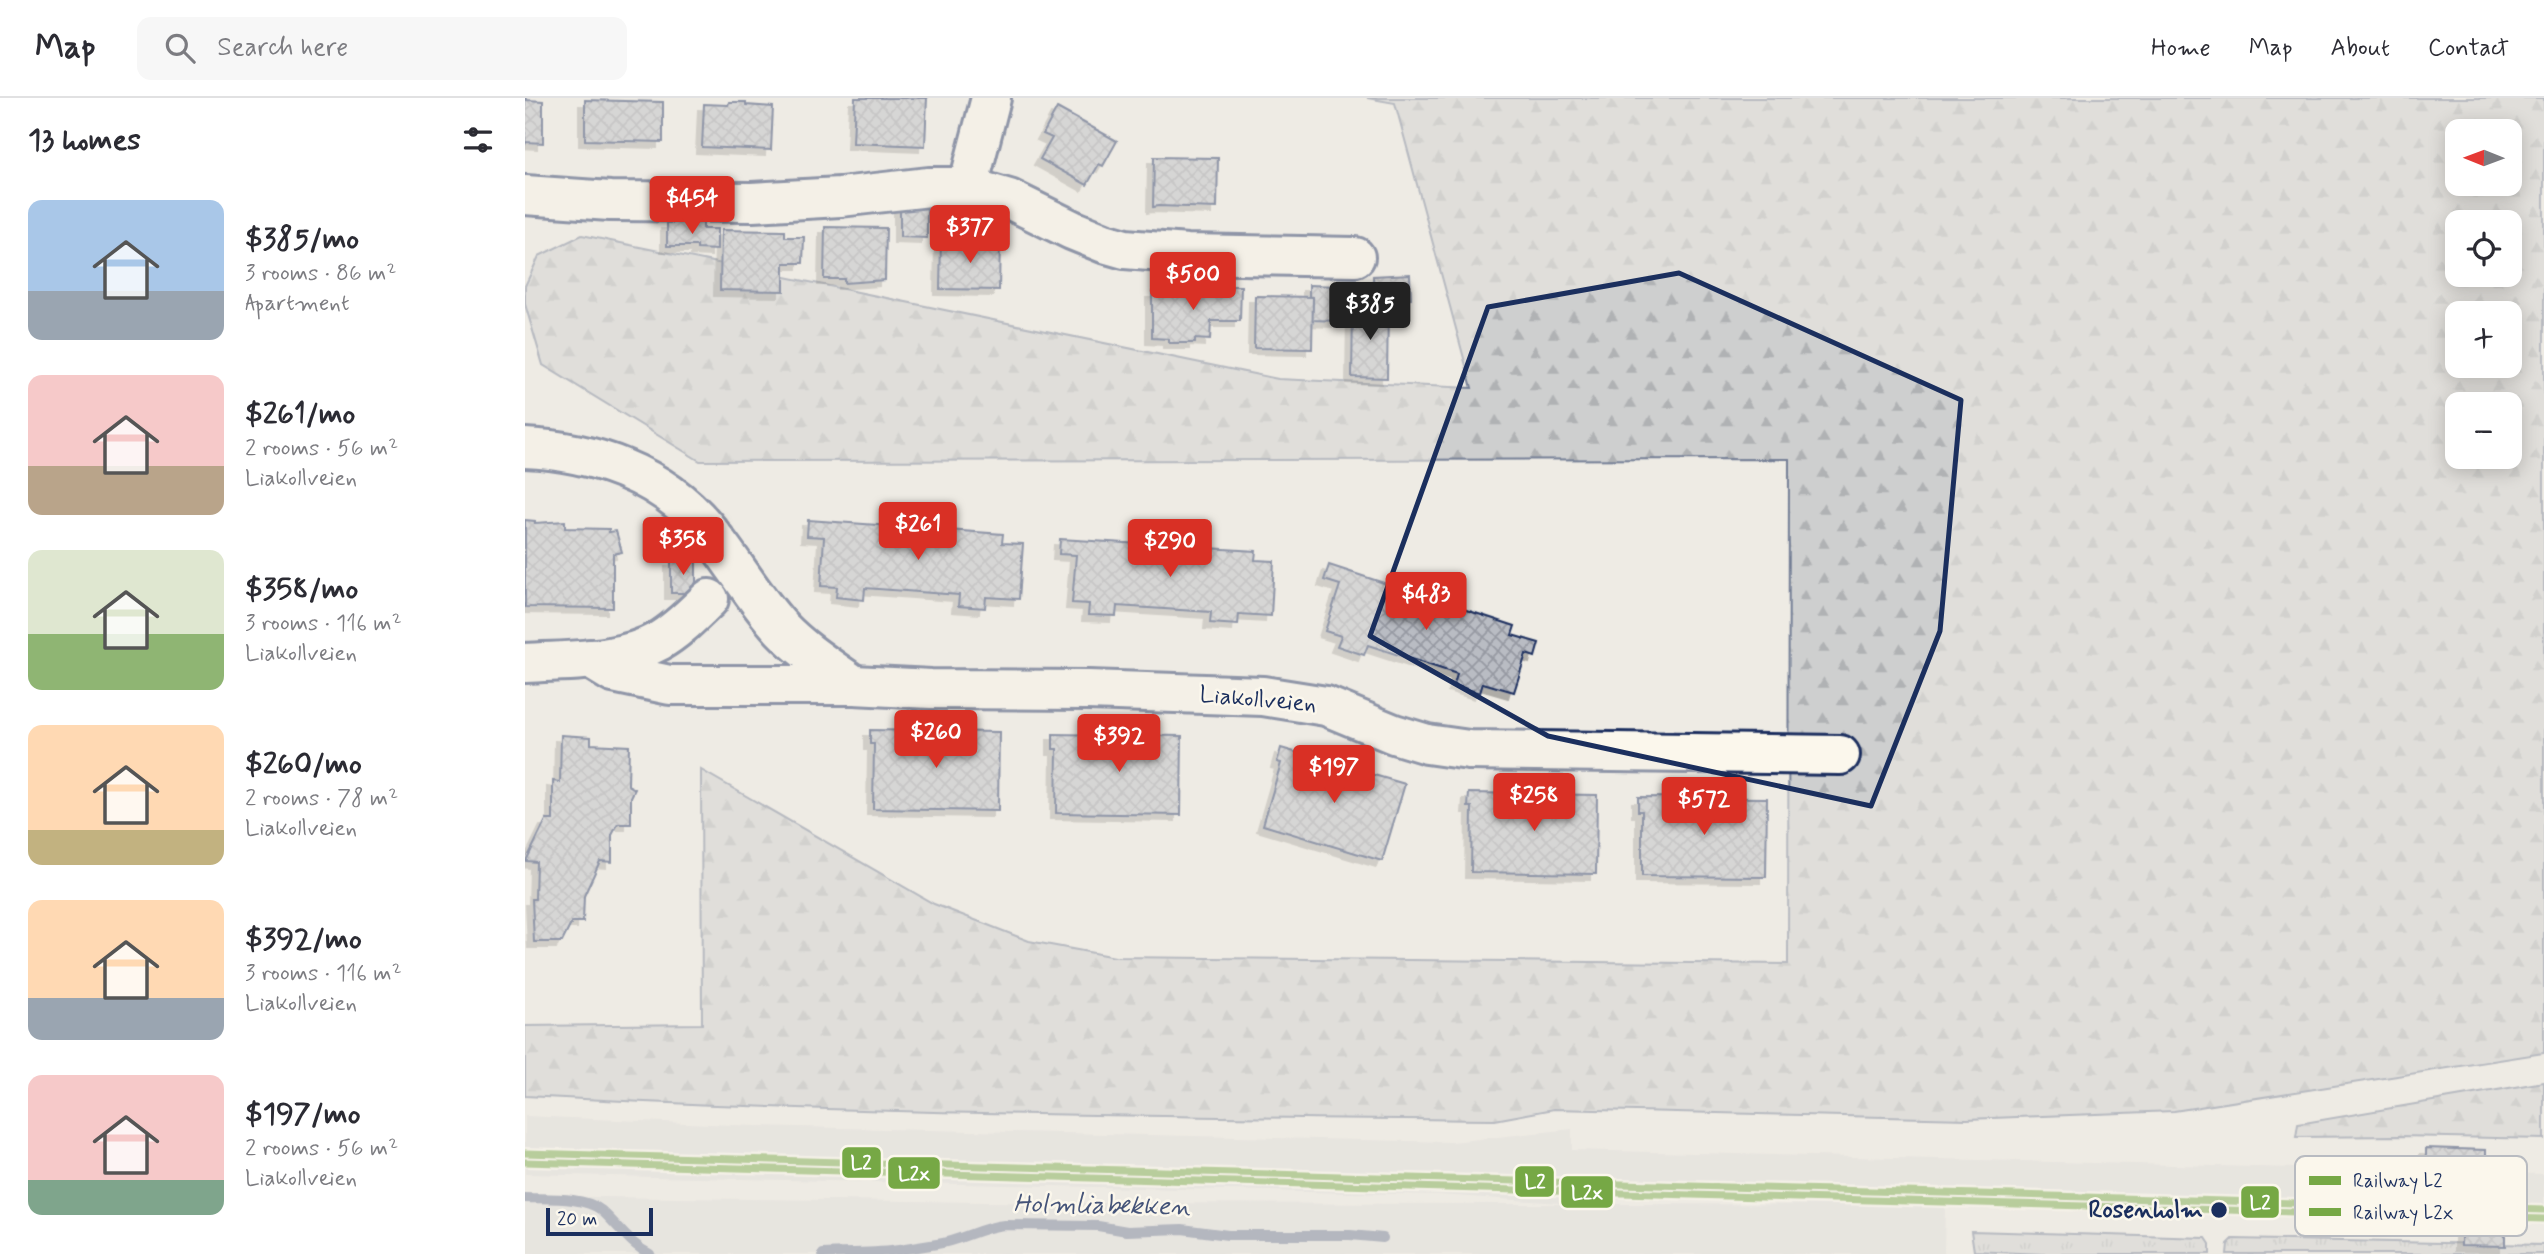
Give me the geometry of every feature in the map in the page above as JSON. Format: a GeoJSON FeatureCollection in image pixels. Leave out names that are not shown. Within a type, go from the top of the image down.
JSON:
{"type":"FeatureCollection","features":[{"type":"Feature","properties":{"kind":"street"},"geometry":{"type":"LineString","coordinates":[[968,187],[991,98]]}},
{"type":"Feature","properties":{"kind":"street"},"geometry":{"type":"LineString","coordinates":[[525,195],[610,201],[763,202],[929,187],[968,187],[1009,198],[1072,230],[1125,249],[1187,254],[1356,257]]}},
{"type":"Feature","properties":{"kind":"street"},"geometry":{"type":"LineString","coordinates":[[525,448],[581,454],[642,476],[672,493],[706,527],[781,628],[800,646],[854,685]]}},
{"type":"Feature","properties":{"kind":"street"},"geometry":{"type":"LineString","coordinates":[[525,663],[590,659],[637,651],[677,629],[709,599]]}},
{"type":"Feature","properties":{"kind":"street","name":"Liakollveien"},"geometry":{"type":"LineString","coordinates":[[590,659],[613,673],[670,685],[854,685],[931,689],[1263,695],[1326,706],[1394,734],[1427,744],[1469,750],[1840,755]]}},
{"type":"Feature","properties":{"kind":"highlighted area"},"geometry":{"type":"Polygon","coordinates":[[[1679,273],[1961,400],[1940,631],[1871,806],[1548,736],[1370,636],[1488,307],[1679,273]]]}},
{"type":"Feature","properties":{"kind":"shaded area"},"geometry":{"type":"Polygon","coordinates":[[[525,1116],[756,1126],[1452,1142],[1572,1129],[1572,1150],[2295,1168],[2295,1213],[1576,1195],[1576,1204],[1945,1205],[1944,1254],[525,1254],[525,1196],[1057,1203],[1575,1204],[1439,1195],[525,1174],[525,1116]]]}},
{"type":"Feature","properties":{"kind":"shaded area"},"geometry":{"type":"Polygon","coordinates":[[[2527,1174],[2544,1174],[2544,1219],[2527,1219],[2527,1174]]]}},
{"type":"Feature","properties":{"kind":"green space"},"geometry":{"type":"Polygon","coordinates":[[[1367,98],[2544,98],[2544,1053],[2174,1111],[1967,1119],[1554,1109],[1495,1120],[1131,1116],[767,1107],[525,1096],[525,1026],[702,1024],[701,770],[934,904],[1029,941],[1115,957],[1788,964],[1789,459],[700,461],[543,365],[525,304],[525,286],[539,256],[582,235],[1278,379],[1472,388],[1395,103],[1367,98]]]}},
{"type":"Feature","properties":{"kind":"green space"},"geometry":{"type":"Polygon","coordinates":[[[2544,1082],[2544,1139],[2296,1137],[2298,1124],[2544,1082]]]}},
{"type":"Feature","properties":{"kind":"green space"},"geometry":{"type":"Polygon","coordinates":[[[1971,1231],[2206,1238],[2210,1244],[2210,1254],[2042,1254],[1974,1251],[1971,1231]]]}},
{"type":"Feature","properties":{"kind":"green space"},"geometry":{"type":"Polygon","coordinates":[[[2233,1239],[2544,1245],[2544,1254],[2227,1254],[2228,1244],[2233,1239]]]}},
{"type":"Feature","properties":{"kind":"building"},"geometry":{"type":"Polygon","coordinates":[[[525,98],[543,101],[543,143],[526,142],[525,145],[525,98]]]}},
{"type":"Feature","properties":{"kind":"building"},"geometry":{"type":"Polygon","coordinates":[[[855,98],[927,98],[925,146],[853,143],[855,98]]]}},
{"type":"Feature","properties":{"kind":"building"},"geometry":{"type":"Polygon","coordinates":[[[585,100],[663,102],[663,142],[585,140],[585,100]]]}},
{"type":"Feature","properties":{"kind":"building"},"geometry":{"type":"Polygon","coordinates":[[[729,102],[773,107],[771,150],[702,147],[704,104],[728,105],[729,102]]]}},
{"type":"Feature","properties":{"kind":"building"},"geometry":{"type":"Polygon","coordinates":[[[1057,108],[1117,141],[1103,166],[1099,164],[1087,185],[1040,159],[1052,138],[1043,134],[1057,108]]]}},
{"type":"Feature","properties":{"kind":"building"},"geometry":{"type":"Polygon","coordinates":[[[1154,157],[1218,158],[1217,208],[1153,207],[1154,157]]]}},
{"type":"Feature","properties":{"kind":"building"},"geometry":{"type":"Polygon","coordinates":[[[900,205],[927,205],[927,238],[900,237],[900,205]]]}},
{"type":"Feature","properties":{"kind":"building"},"geometry":{"type":"Polygon","coordinates":[[[667,223],[703,223],[703,229],[717,229],[717,250],[697,249],[697,246],[667,246],[667,223]]]}},
{"type":"Feature","properties":{"kind":"building"},"geometry":{"type":"Polygon","coordinates":[[[825,227],[886,228],[885,280],[844,283],[844,279],[824,279],[825,227]]]}},
{"type":"Feature","properties":{"kind":"building"},"geometry":{"type":"Polygon","coordinates":[[[721,230],[785,231],[785,237],[804,237],[803,263],[784,263],[784,291],[720,290],[721,230]]]}},
{"type":"Feature","properties":{"kind":"building"},"geometry":{"type":"Polygon","coordinates":[[[941,239],[1000,240],[999,290],[940,289],[941,239]]]}},
{"type":"Feature","properties":{"kind":"building"},"geometry":{"type":"Polygon","coordinates":[[[1410,274],[1411,298],[1374,300],[1373,276],[1410,274]]]}},
{"type":"Feature","properties":{"kind":"building"},"geometry":{"type":"Polygon","coordinates":[[[1309,285],[1340,286],[1340,321],[1312,320],[1313,297],[1309,297],[1309,285]]]}},
{"type":"Feature","properties":{"kind":"building"},"geometry":{"type":"Polygon","coordinates":[[[1163,286],[1196,286],[1196,293],[1208,293],[1208,286],[1241,286],[1240,321],[1211,321],[1210,340],[1195,339],[1195,343],[1169,343],[1169,339],[1152,338],[1152,292],[1163,292],[1163,286]]]}},
{"type":"Feature","properties":{"kind":"building"},"geometry":{"type":"Polygon","coordinates":[[[1255,296],[1313,297],[1312,349],[1254,348],[1255,296]]]}},
{"type":"Feature","properties":{"kind":"building"},"geometry":{"type":"Polygon","coordinates":[[[1353,307],[1388,308],[1387,378],[1352,377],[1353,307]]]}},
{"type":"Feature","properties":{"kind":"building"},"geometry":{"type":"Polygon","coordinates":[[[525,520],[535,523],[565,521],[565,528],[616,531],[622,552],[613,554],[613,608],[525,607],[525,520]]]}},
{"type":"Feature","properties":{"kind":"building"},"geometry":{"type":"Polygon","coordinates":[[[808,520],[1003,534],[1002,543],[1023,544],[1019,599],[986,597],[985,608],[958,606],[959,595],[865,588],[864,600],[836,597],[837,587],[821,586],[824,537],[807,536],[808,520]]]}},
{"type":"Feature","properties":{"kind":"building"},"geometry":{"type":"Polygon","coordinates":[[[1060,539],[1256,551],[1255,560],[1274,561],[1271,616],[1239,614],[1238,625],[1210,623],[1211,612],[1117,606],[1116,616],[1088,615],[1089,604],[1072,603],[1076,555],[1059,554],[1060,539]]]}},
{"type":"Feature","properties":{"kind":"building"},"geometry":{"type":"Polygon","coordinates":[[[671,561],[696,562],[696,586],[689,593],[671,593],[671,561]]]}},
{"type":"Feature","properties":{"kind":"building"},"geometry":{"type":"Polygon","coordinates":[[[1329,565],[1515,626],[1512,635],[1539,643],[1535,657],[1526,654],[1514,692],[1483,683],[1480,693],[1454,685],[1457,674],[1368,645],[1364,655],[1337,646],[1341,636],[1325,631],[1340,585],[1324,580],[1329,565]]]}},
{"type":"Feature","properties":{"kind":"building"},"geometry":{"type":"Polygon","coordinates":[[[870,730],[999,732],[998,811],[873,809],[874,744],[870,744],[870,730]]]}},
{"type":"Feature","properties":{"kind":"building"},"geometry":{"type":"Polygon","coordinates":[[[1053,734],[1182,736],[1181,815],[1056,813],[1057,749],[1053,749],[1053,734]]]}},
{"type":"Feature","properties":{"kind":"building"},"geometry":{"type":"Polygon","coordinates":[[[561,735],[591,737],[591,744],[629,746],[628,785],[635,789],[631,797],[631,824],[618,824],[612,835],[612,862],[600,861],[584,896],[583,922],[572,922],[562,942],[534,942],[532,899],[535,899],[536,862],[526,861],[546,820],[553,820],[553,781],[560,782],[561,735]]]}},
{"type":"Feature","properties":{"kind":"building"},"geometry":{"type":"Polygon","coordinates":[[[1281,748],[1405,784],[1382,861],[1263,825],[1281,763],[1277,762],[1281,748]]]}},
{"type":"Feature","properties":{"kind":"building"},"geometry":{"type":"Polygon","coordinates":[[[1469,793],[1597,795],[1596,874],[1471,872],[1472,807],[1468,807],[1469,793]]]}},
{"type":"Feature","properties":{"kind":"building"},"geometry":{"type":"Polygon","coordinates":[[[1638,797],[1767,798],[1766,877],[1642,876],[1642,811],[1638,811],[1638,797]]]}},
{"type":"Feature","properties":{"kind":"building"},"geometry":{"type":"Polygon","coordinates":[[[2426,1148],[2486,1150],[2486,1156],[2426,1156],[2426,1148]]]}},
{"type":"Feature","properties":{"kind":"building"},"geometry":{"type":"Polygon","coordinates":[[[2461,1236],[2505,1236],[2505,1246],[2461,1245],[2461,1236]]]}},
{"type":"Feature","properties":{"kind":"waterway","name":"Holmliabekken"},"geometry":{"type":"LineString","coordinates":[[525,1198],[565,1199],[594,1206],[636,1245],[650,1254]]}},
{"type":"Feature","properties":{"kind":"waterway","name":"Holmliabekken"},"geometry":{"type":"LineString","coordinates":[[823,1254],[890,1251],[937,1244],[1004,1225],[1098,1226],[1127,1231],[1182,1229],[1228,1235],[1350,1235],[1383,1238]]}},
{"type":"Feature","properties":{"kind":"rail line","name":"L2"},"geometry":{"type":"LineString","coordinates":[[525,1153],[2295,1203]]}},
{"type":"Feature","properties":{"kind":"rail line","name":"L2x"},"geometry":{"type":"LineString","coordinates":[[525,1162],[2295,1212]]}},
{"type":"Feature","properties":{"kind":"rail line","name":"L2"},"geometry":{"type":"LineString","coordinates":[[2527,1210],[2544,1210]]}},
{"type":"Feature","properties":{"kind":"rail line","name":"L2x"},"geometry":{"type":"LineString","coordinates":[[2527,1219],[2544,1219]]}},
{"type":"Feature","properties":{"kind":"place","name":"Rosenholm"},"geometry":{"type":"Point","coordinates":[2219,1210]}}]}
